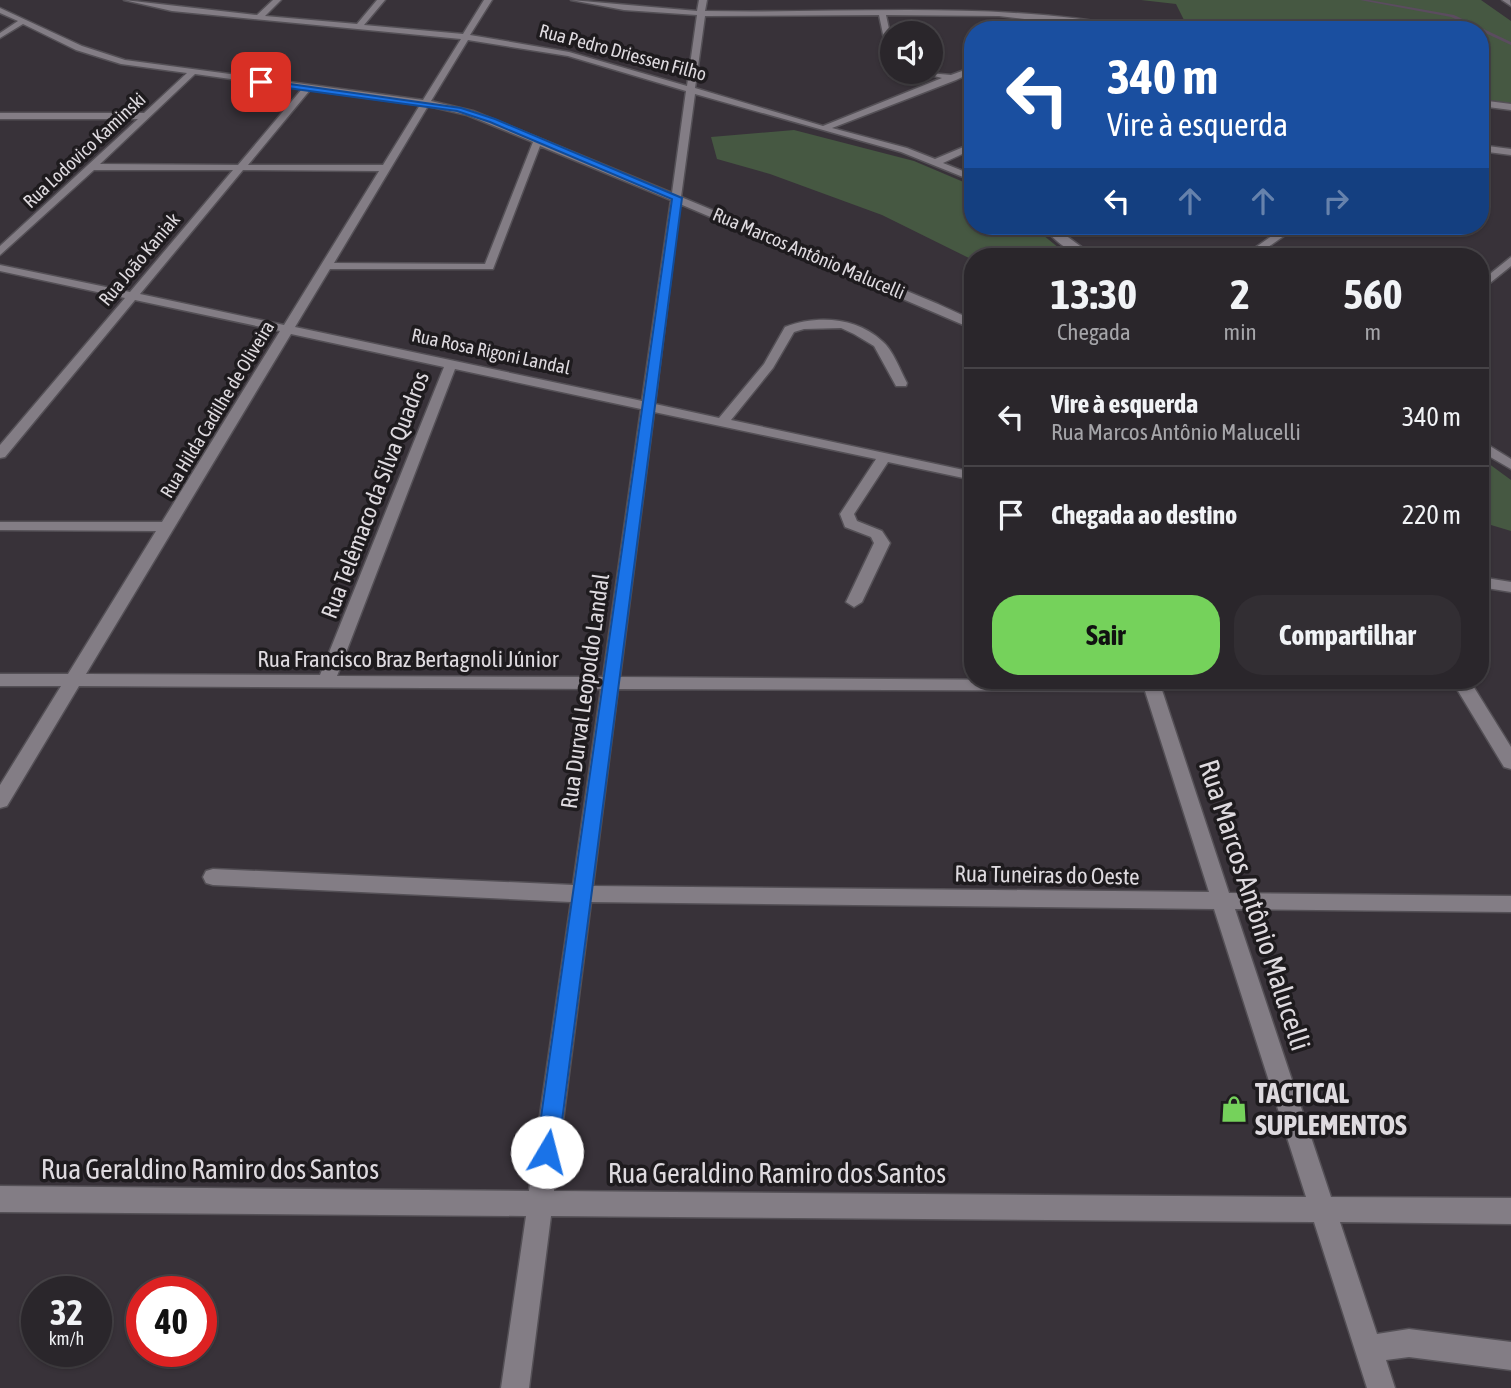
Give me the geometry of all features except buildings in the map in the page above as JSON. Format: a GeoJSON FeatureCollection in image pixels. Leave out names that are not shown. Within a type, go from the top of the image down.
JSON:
{"type":"FeatureCollection","features":[{"type":"Feature","properties":{"kind":"street","name":"Rua Pedro Driessen Filho"},"geometry":{"type":"LineString","coordinates":[[128,0],[190,11],[466,37],[569,54],[823,129],[904,150],[964,174]]}},
{"type":"Feature","properties":{"kind":"street"},"geometry":{"type":"LineString","coordinates":[[190,11],[203,0]]}},
{"type":"Feature","properties":{"kind":"street"},"geometry":{"type":"LineString","coordinates":[[258,18],[277,0]]}},
{"type":"Feature","properties":{"kind":"street"},"geometry":{"type":"LineString","coordinates":[[359,27],[381,0]]}},
{"type":"Feature","properties":{"kind":"street","name":"Rua Hilda Cadilhe de Oliveira"},"geometry":{"type":"LineString","coordinates":[[0,802],[488,0]]}},
{"type":"Feature","properties":{"kind":"street"},"geometry":{"type":"LineString","coordinates":[[575,0],[630,9],[703,7],[882,14],[992,14],[1078,21]]}},
{"type":"Feature","properties":{"kind":"street"},"geometry":{"type":"LineString","coordinates":[[1506,0],[1511,4]]}},
{"type":"Feature","properties":{"kind":"street","name":"Rua Durval Leopoldo Landal"},"geometry":{"type":"LineString","coordinates":[[515,1388],[703,7]]}},
{"type":"Feature","properties":{"kind":"street","name":"Rua Marcos Antônio Malucelli"},"geometry":{"type":"LineString","coordinates":[[0,10],[104,57],[192,73],[426,103],[481,116],[964,321]]}},
{"type":"Feature","properties":{"kind":"street"},"geometry":{"type":"LineString","coordinates":[[882,14],[884,21]]}},
{"type":"Feature","properties":{"kind":"street"},"geometry":{"type":"LineString","coordinates":[[0,36],[23,21]]}},
{"type":"Feature","properties":{"kind":"street","name":"Rua Lodovico Kaminski"},"geometry":{"type":"LineString","coordinates":[[0,252],[192,73]]}},
{"type":"Feature","properties":{"kind":"street"},"geometry":{"type":"LineString","coordinates":[[823,129],[964,73]]}},
{"type":"Feature","properties":{"kind":"street"},"geometry":{"type":"LineString","coordinates":[[943,76],[964,80]]}},
{"type":"Feature","properties":{"kind":"street","name":"Rua João Kaniak"},"geometry":{"type":"LineString","coordinates":[[0,454],[307,88]]}},
{"type":"Feature","properties":{"kind":"street"},"geometry":{"type":"LineString","coordinates":[[1489,104],[1511,107]]}},
{"type":"Feature","properties":{"kind":"street"},"geometry":{"type":"LineString","coordinates":[[0,123],[4,116],[146,116]]}},
{"type":"Feature","properties":{"kind":"street"},"geometry":{"type":"LineString","coordinates":[[327,266],[489,267],[538,140]]}},
{"type":"Feature","properties":{"kind":"street"},"geometry":{"type":"LineString","coordinates":[[1489,149],[1511,152]]}},
{"type":"Feature","properties":{"kind":"street"},"geometry":{"type":"LineString","coordinates":[[937,162],[964,150]]}},
{"type":"Feature","properties":{"kind":"street"},"geometry":{"type":"LineString","coordinates":[[90,167],[387,168]]}},
{"type":"Feature","properties":{"kind":"street"},"geometry":{"type":"LineString","coordinates":[[1059,235],[1078,248]]}},
{"type":"Feature","properties":{"kind":"street"},"geometry":{"type":"LineString","coordinates":[[1260,248],[1280,235]]}},
{"type":"Feature","properties":{"kind":"street"},"geometry":{"type":"LineString","coordinates":[[1489,280],[1511,260]]}},
{"type":"Feature","properties":{"kind":"street","name":"Rua Rosa Rigoni Landal"},"geometry":{"type":"LineString","coordinates":[[0,268],[964,474]]}},
{"type":"Feature","properties":{"kind":"street"},"geometry":{"type":"LineString","coordinates":[[722,422],[769,365],[789,330],[802,324],[843,324],[858,331],[879,344],[901,383]]}},
{"type":"Feature","properties":{"kind":"street","name":"Rua Telêmaco da Silva Quadros"},"geometry":{"type":"LineString","coordinates":[[326,681],[451,364]]}},
{"type":"Feature","properties":{"kind":"street"},"geometry":{"type":"LineString","coordinates":[[1489,450],[1511,465]]}},
{"type":"Feature","properties":{"kind":"street"},"geometry":{"type":"LineString","coordinates":[[854,602],[882,543],[877,534],[850,524],[847,514],[884,457]]}},
{"type":"Feature","properties":{"kind":"street"},"geometry":{"type":"LineString","coordinates":[[0,526],[168,527]]}},
{"type":"Feature","properties":{"kind":"street"},"geometry":{"type":"LineString","coordinates":[[1489,583],[1511,587]]}},
{"type":"Feature","properties":{"kind":"street","name":"Rua Francisco Braz Bertagnoli Júnior"},"geometry":{"type":"LineString","coordinates":[[0,680],[964,683]]}},
{"type":"Feature","properties":{"kind":"street","name":"Rua Marcos Antônio Malucelli"},"geometry":{"type":"LineString","coordinates":[[1153,689],[1381,1388]]}},
{"type":"Feature","properties":{"kind":"street"},"geometry":{"type":"LineString","coordinates":[[1466,689],[1511,762]]}},
{"type":"Feature","properties":{"kind":"street","name":"Rua Tuneiras do Oeste"},"geometry":{"type":"LineString","coordinates":[[214,877],[582,894],[1511,904]]}},
{"type":"Feature","properties":{"kind":"street","name":"Rua Geraldino Ramiro dos Santos"},"geometry":{"type":"LineString","coordinates":[[0,1199],[1511,1211]]}},
{"type":"Feature","properties":{"kind":"street"},"geometry":{"type":"LineString","coordinates":[[1369,1349],[1409,1343],[1511,1356]]}},
{"type":"Feature","properties":{"kind":"green space"},"geometry":{"type":"Polygon","coordinates":[[[1141,0],[1481,0],[1511,21],[1511,103],[1489,100],[1489,21],[1184,21],[1176,4],[1141,0]]]}},
{"type":"Feature","properties":{"kind":"green space"},"geometry":{"type":"Polygon","coordinates":[[[794,130],[914,161],[964,182],[964,235],[1043,235],[1059,248],[964,248],[964,256],[882,215],[770,174],[717,159],[711,137],[794,130]]]}},
{"type":"Feature","properties":{"kind":"green space"},"geometry":{"type":"Polygon","coordinates":[[[1489,464],[1511,480],[1511,531],[1489,524],[1489,464]]]}},
{"type":"Feature","properties":{"kind":"waterway"},"geometry":{"type":"LineString","coordinates":[[1362,0],[1452,16],[1463,21]]}},
{"type":"Feature","properties":{"kind":"waterway"},"geometry":{"type":"LineString","coordinates":[[1489,34],[1511,44]]}},
{"type":"Feature","properties":{"kind":"place","name":"TACTICAL SUPLEMENTOS"},"geometry":{"type":"Point","coordinates":[1234,1109]}},
{"type":"Feature","properties":{"kind":"route"},"geometry":{"type":"LineString","coordinates":[[261,82],[458,109],[481,116],[677,198],[547,1152]]}}]}
